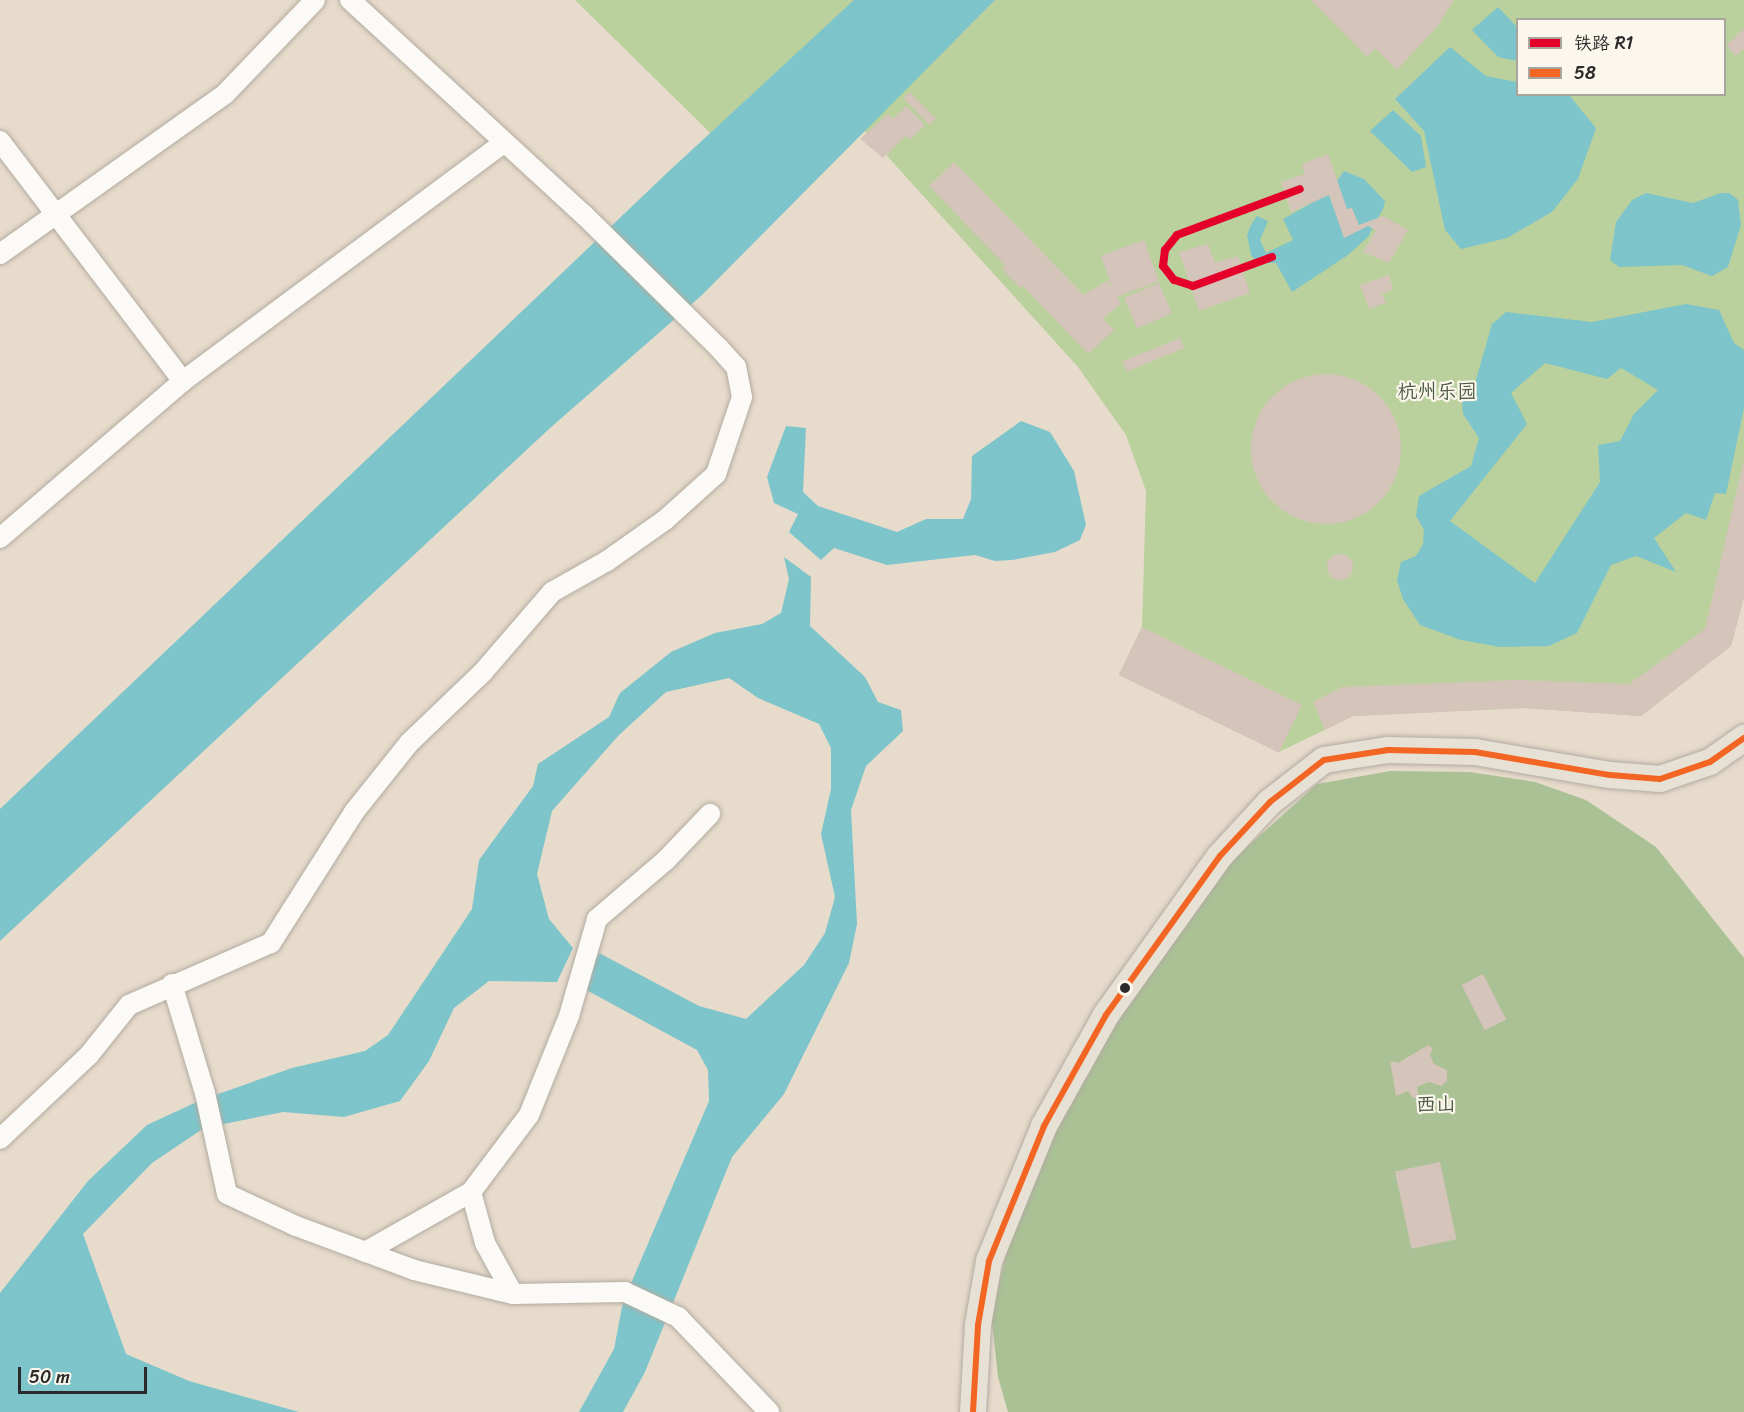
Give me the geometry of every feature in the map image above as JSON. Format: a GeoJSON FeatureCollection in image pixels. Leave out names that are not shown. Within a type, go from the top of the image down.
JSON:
{"type":"FeatureCollection","features":[{"type":"Feature","properties":{"kind":"main road"},"geometry":{"type":"LineString","coordinates":[[973,1412],[978,1325],[988,1261],[1044,1126],[1106,1015],[1220,856],[1270,802],[1324,760],[1388,750],[1475,752],[1610,775],[1659,779],[1710,762],[1744,738]]}},
{"type":"Feature","properties":{"kind":"street"},"geometry":{"type":"LineString","coordinates":[[0,254],[225,94],[315,0]]}},
{"type":"Feature","properties":{"kind":"street"},"geometry":{"type":"LineString","coordinates":[[0,1139],[89,1055],[129,1005],[172,984],[271,943],[354,812],[409,743],[483,672],[552,592],[607,561],[665,520],[716,474],[742,397],[736,367],[683,313],[591,222],[350,0]]}},
{"type":"Feature","properties":{"kind":"street"},"geometry":{"type":"LineString","coordinates":[[0,141],[183,381]]}},
{"type":"Feature","properties":{"kind":"street"},"geometry":{"type":"LineString","coordinates":[[0,538],[183,381],[504,143]]}},
{"type":"Feature","properties":{"kind":"street"},"geometry":{"type":"LineString","coordinates":[[364,1252],[471,1192],[529,1115],[569,1016],[597,919],[666,860],[710,814]]}},
{"type":"Feature","properties":{"kind":"street"},"geometry":{"type":"LineString","coordinates":[[172,984],[205,1093],[227,1194],[364,1252],[414,1270],[513,1294],[625,1292],[678,1317],[769,1412]]}},
{"type":"Feature","properties":{"kind":"street"},"geometry":{"type":"LineString","coordinates":[[471,1192],[485,1243],[513,1294]]}},
{"type":"Feature","properties":{"kind":"green space","name":"杭州乐园"},"geometry":{"type":"Polygon","coordinates":[[[575,0],[1744,0],[1744,597],[1731,646],[1641,716],[1523,708],[1353,716],[1279,752],[1119,675],[1142,627],[1146,491],[1126,435],[1078,367],[831,94],[748,170],[575,0]]]}},
{"type":"Feature","properties":{"kind":"green space","name":"西山"},"geometry":{"type":"Polygon","coordinates":[[[1390,771],[1470,772],[1535,782],[1586,800],[1656,847],[1744,958],[1744,1412],[1008,1412],[998,1377],[991,1312],[1011,1237],[1047,1145],[1114,1024],[1233,860],[1317,784],[1390,771]]]}},
{"type":"Feature","properties":{"kind":"water"},"geometry":{"type":"Polygon","coordinates":[[[854,0],[995,0],[701,296],[549,429],[0,941],[0,809],[668,172],[854,0]]]}},
{"type":"Feature","properties":{"kind":"water"},"geometry":{"type":"Polygon","coordinates":[[[1498,7],[1516,26],[1516,61],[1498,57],[1472,30],[1498,7]]]}},
{"type":"Feature","properties":{"kind":"water"},"geometry":{"type":"Polygon","coordinates":[[[1450,47],[1486,76],[1516,82],[1516,96],[1570,96],[1596,128],[1578,179],[1552,212],[1507,238],[1461,249],[1445,230],[1424,131],[1395,99],[1450,47]]]}},
{"type":"Feature","properties":{"kind":"water"},"geometry":{"type":"Polygon","coordinates":[[[1393,110],[1421,136],[1426,167],[1412,172],[1370,131],[1393,110]]]}},
{"type":"Feature","properties":{"kind":"water"},"geometry":{"type":"Polygon","coordinates":[[[1344,171],[1364,179],[1385,201],[1384,207],[1368,237],[1348,255],[1292,292],[1276,263],[1257,263],[1251,255],[1247,235],[1251,225],[1257,216],[1268,221],[1260,240],[1266,253],[1293,240],[1283,219],[1328,194],[1344,171]]]}},
{"type":"Feature","properties":{"kind":"water"},"geometry":{"type":"Polygon","coordinates":[[[1646,193],[1693,203],[1721,193],[1729,193],[1738,200],[1741,225],[1728,267],[1712,276],[1682,265],[1619,267],[1610,260],[1616,222],[1632,200],[1646,193]]]}},
{"type":"Feature","properties":{"kind":"water"},"geometry":{"type":"Polygon","coordinates":[[[1686,304],[1719,310],[1734,343],[1744,350],[1744,408],[1726,494],[1715,493],[1706,520],[1686,513],[1654,538],[1676,572],[1636,556],[1611,565],[1577,633],[1549,646],[1500,647],[1461,640],[1420,625],[1403,599],[1397,580],[1401,562],[1416,556],[1423,544],[1424,530],[1416,516],[1419,496],[1471,466],[1479,438],[1463,414],[1462,399],[1473,390],[1492,324],[1506,312],[1592,322],[1686,304]],[[1545,363],[1511,393],[1527,424],[1450,521],[1535,583],[1600,482],[1598,445],[1620,441],[1634,414],[1658,390],[1621,368],[1607,379],[1545,363]]]}},
{"type":"Feature","properties":{"kind":"water"},"geometry":{"type":"Polygon","coordinates":[[[1021,421],[1050,432],[1074,471],[1086,525],[1080,540],[1055,552],[1012,560],[995,561],[975,555],[887,565],[834,548],[821,560],[789,532],[798,514],[774,503],[767,477],[786,426],[806,428],[803,492],[818,506],[897,532],[926,519],[963,519],[971,499],[972,456],[1021,421]]]}},
{"type":"Feature","properties":{"kind":"water"},"geometry":{"type":"Polygon","coordinates":[[[784,557],[811,577],[810,626],[865,677],[878,702],[901,710],[903,731],[866,766],[851,810],[857,924],[849,963],[784,1094],[732,1157],[645,1372],[623,1412],[579,1412],[614,1349],[623,1302],[709,1101],[708,1070],[697,1050],[579,986],[599,953],[699,1006],[746,1019],[804,965],[825,933],[835,897],[821,834],[831,789],[831,748],[819,724],[758,698],[729,678],[666,692],[618,736],[552,811],[537,874],[549,919],[573,948],[557,982],[489,981],[454,1008],[429,1061],[400,1101],[344,1117],[283,1112],[204,1128],[152,1163],[83,1234],[126,1354],[189,1381],[299,1412],[0,1412],[0,1293],[88,1181],[147,1125],[201,1100],[292,1068],[365,1051],[388,1035],[472,909],[479,860],[533,786],[538,764],[609,717],[620,693],[671,652],[715,633],[762,624],[781,613],[789,579],[784,557]]]}},
{"type":"Feature","properties":{"kind":"building"},"geometry":{"type":"Polygon","coordinates":[[[1311,0],[1454,0],[1436,28],[1397,70],[1375,48],[1367,57],[1311,0]]]}},
{"type":"Feature","properties":{"kind":"building"},"geometry":{"type":"Polygon","coordinates":[[[1744,28],[1744,49],[1735,56],[1727,45],[1744,28]]]}},
{"type":"Feature","properties":{"kind":"building"},"geometry":{"type":"Polygon","coordinates":[[[910,92],[936,119],[929,125],[904,98],[910,92]]]}},
{"type":"Feature","properties":{"kind":"building"},"geometry":{"type":"Polygon","coordinates":[[[906,106],[925,125],[910,140],[906,136],[883,158],[860,139],[888,114],[893,119],[906,106]]]}},
{"type":"Feature","properties":{"kind":"building"},"geometry":{"type":"Polygon","coordinates":[[[1328,154],[1347,209],[1352,208],[1359,225],[1383,216],[1408,230],[1389,263],[1363,252],[1376,230],[1368,226],[1344,238],[1329,195],[1291,212],[1281,182],[1305,174],[1302,164],[1328,154]]]}},
{"type":"Feature","properties":{"kind":"building"},"geometry":{"type":"Polygon","coordinates":[[[954,162],[1084,295],[1108,280],[1121,304],[1103,318],[1114,330],[1088,354],[1023,286],[1020,288],[1002,269],[1005,265],[929,186],[954,162]]]}},
{"type":"Feature","properties":{"kind":"building"},"geometry":{"type":"Polygon","coordinates":[[[1144,240],[1159,281],[1116,297],[1101,256],[1144,240]]]}},
{"type":"Feature","properties":{"kind":"building"},"geometry":{"type":"Polygon","coordinates":[[[1208,244],[1215,263],[1238,256],[1250,293],[1199,311],[1179,252],[1208,244]]]}},
{"type":"Feature","properties":{"kind":"building"},"geometry":{"type":"Polygon","coordinates":[[[1389,275],[1393,289],[1382,294],[1386,303],[1369,309],[1360,285],[1389,275]]]}},
{"type":"Feature","properties":{"kind":"building"},"geometry":{"type":"Polygon","coordinates":[[[1159,283],[1172,313],[1137,328],[1124,298],[1159,283]]]}},
{"type":"Feature","properties":{"kind":"building"},"geometry":{"type":"Polygon","coordinates":[[[1180,338],[1184,348],[1127,371],[1123,361],[1180,338]]]}},
{"type":"Feature","properties":{"kind":"building"},"geometry":{"type":"Polygon","coordinates":[[[1326,374],[1341,375],[1355,380],[1379,396],[1395,420],[1400,434],[1400,464],[1395,478],[1379,502],[1355,518],[1341,523],[1326,524],[1311,523],[1297,518],[1273,502],[1257,478],[1252,464],[1251,449],[1252,434],[1257,420],[1273,396],[1297,380],[1311,375],[1326,374]]]}},
{"type":"Feature","properties":{"kind":"building"},"geometry":{"type":"Polygon","coordinates":[[[1744,459],[1744,597],[1731,646],[1641,716],[1523,708],[1353,716],[1325,730],[1313,702],[1342,687],[1517,680],[1629,684],[1705,629],[1744,459]]]}},
{"type":"Feature","properties":{"kind":"building"},"geometry":{"type":"Polygon","coordinates":[[[1340,554],[1349,558],[1353,567],[1349,576],[1340,580],[1331,576],[1327,567],[1331,558],[1340,554]]]}},
{"type":"Feature","properties":{"kind":"building"},"geometry":{"type":"Polygon","coordinates":[[[1142,627],[1302,705],[1279,753],[1119,675],[1142,627]]]}},
{"type":"Feature","properties":{"kind":"building"},"geometry":{"type":"Polygon","coordinates":[[[1483,974],[1506,1019],[1485,1030],[1462,985],[1483,974]]]}},
{"type":"Feature","properties":{"kind":"building"},"geometry":{"type":"Polygon","coordinates":[[[1428,1045],[1433,1049],[1430,1055],[1434,1064],[1447,1070],[1447,1081],[1441,1086],[1429,1082],[1417,1087],[1419,1098],[1413,1098],[1408,1091],[1396,1096],[1390,1061],[1398,1063],[1428,1045]]]}},
{"type":"Feature","properties":{"kind":"building"},"geometry":{"type":"Polygon","coordinates":[[[1440,1162],[1456,1239],[1411,1249],[1395,1172],[1440,1162]]]}},
{"type":"Feature","properties":{"kind":"rail line","name":"R1"},"geometry":{"type":"LineString","coordinates":[[1272,257],[1193,286],[1174,280],[1163,266],[1165,250],[1177,235],[1300,189]]}},
{"type":"Feature","properties":{"kind":"transit line","name":"58"},"geometry":{"type":"LineString","coordinates":[[973,1412],[978,1325],[989,1261],[1044,1126],[1106,1015],[1220,856],[1270,802],[1324,760],[1388,750],[1475,752],[1610,775],[1660,779],[1710,762],[1744,738]]}}]}
